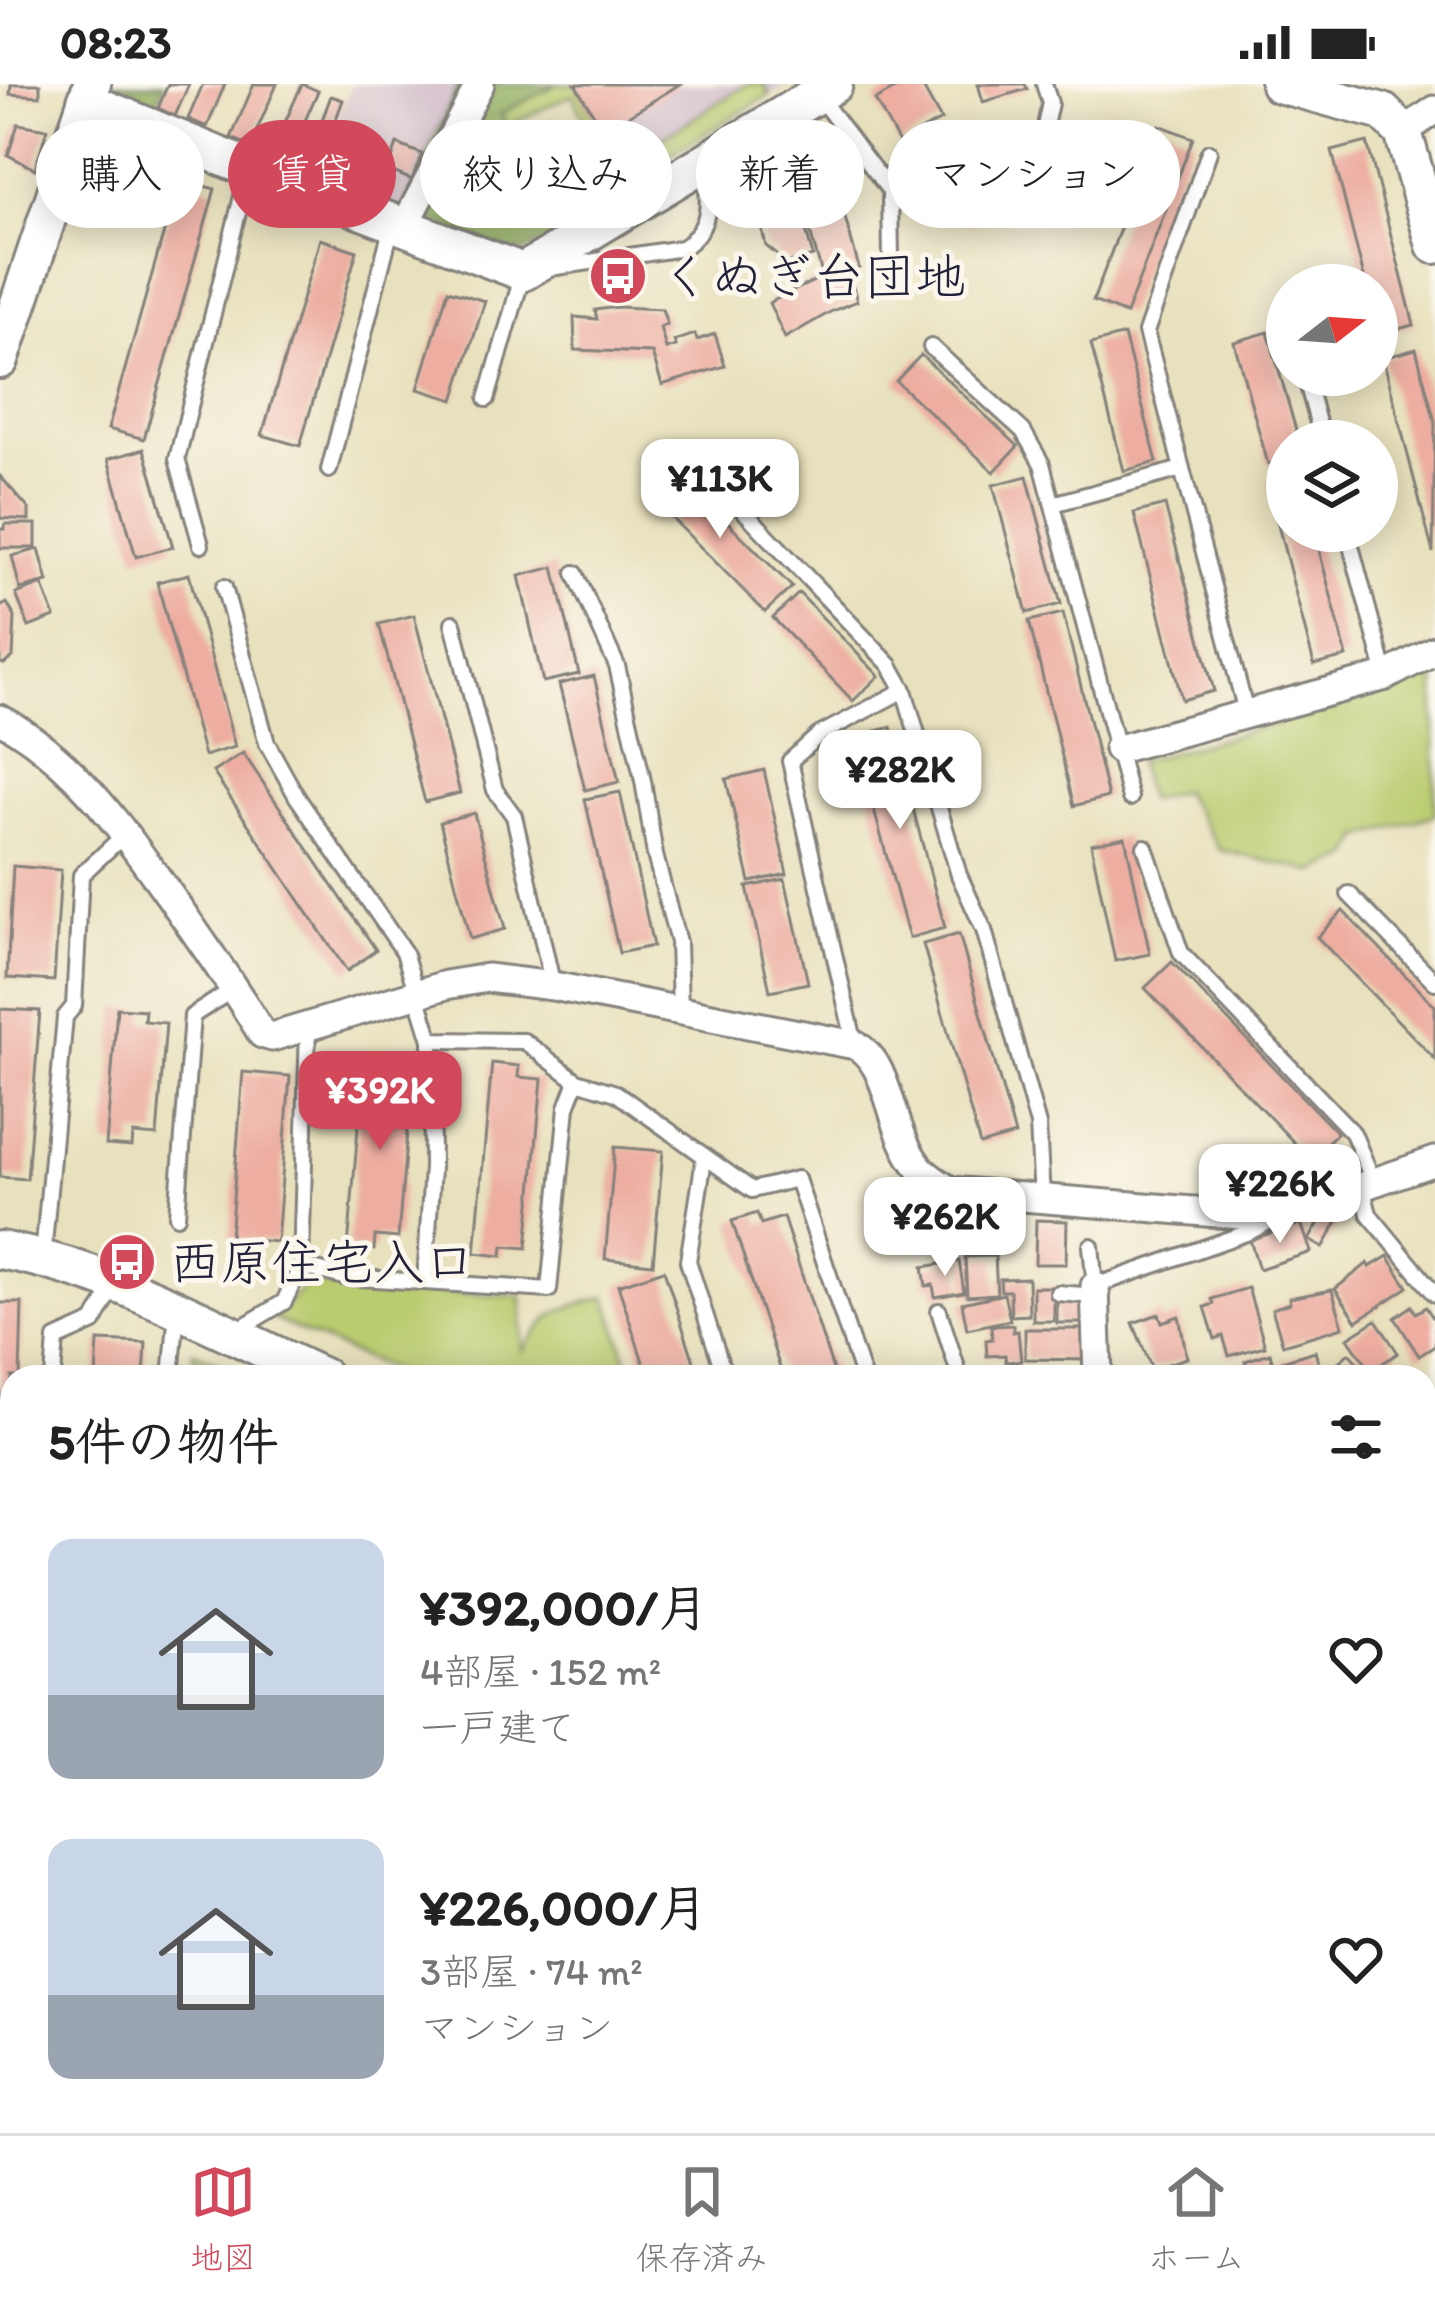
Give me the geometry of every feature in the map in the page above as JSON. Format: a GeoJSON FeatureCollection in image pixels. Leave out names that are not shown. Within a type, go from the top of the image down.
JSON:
{"type":"FeatureCollection","features":[{"type":"Feature","properties":{"kind":"street"},"geometry":{"type":"LineString","coordinates":[[480,84],[398,225],[523,272],[696,168]]}},
{"type":"Feature","properties":{"kind":"street"},"geometry":{"type":"LineString","coordinates":[[1279,84],[1383,112],[1403,132],[1435,245]]}},
{"type":"Feature","properties":{"kind":"street"},"geometry":{"type":"LineString","coordinates":[[775,120],[826,89]]}},
{"type":"Feature","properties":{"kind":"street"},"geometry":{"type":"LineString","coordinates":[[0,360],[88,92],[228,158]]}},
{"type":"Feature","properties":{"kind":"street"},"geometry":{"type":"LineString","coordinates":[[1403,132],[1435,110]]}},
{"type":"Feature","properties":{"kind":"street"},"geometry":{"type":"LineString","coordinates":[[1118,749],[1386,676],[1435,650]]}},
{"type":"Feature","properties":{"kind":"street"},"geometry":{"type":"LineString","coordinates":[[0,719],[37,739],[75,773],[236,988],[262,1034],[272,1036],[487,978],[553,986],[855,1045],[868,1051],[880,1071],[894,1122],[920,1168],[950,1191],[1042,1199],[1087,1210],[1285,1213],[1435,1161]]}},
{"type":"Feature","properties":{"kind":"street"},"geometry":{"type":"LineString","coordinates":[[0,1250],[115,1284],[297,1365]]}},
{"type":"Feature","properties":{"kind":"street"},"geometry":{"type":"LineString","coordinates":[[1096,1291],[1098,1365]]}},
{"type":"Feature","properties":{"kind":"lane"},"geometry":{"type":"LineString","coordinates":[[1044,84],[1050,103],[1046,120]]}},
{"type":"Feature","properties":{"kind":"lane"},"geometry":{"type":"LineString","coordinates":[[826,89],[890,191],[891,260]]}},
{"type":"Feature","properties":{"kind":"lane"},"geometry":{"type":"LineString","coordinates":[[1209,152],[1146,332],[1246,712]]}},
{"type":"Feature","properties":{"kind":"lane"},"geometry":{"type":"LineString","coordinates":[[329,470],[398,225]]}},
{"type":"Feature","properties":{"kind":"lane"},"geometry":{"type":"LineString","coordinates":[[201,545],[177,458],[234,228]]}},
{"type":"Feature","properties":{"kind":"lane"},"geometry":{"type":"LineString","coordinates":[[487,399],[523,272],[682,248],[698,238],[702,228]]}},
{"type":"Feature","properties":{"kind":"lane"},"geometry":{"type":"LineString","coordinates":[[932,347],[1023,431],[1042,464],[1130,798]]}},
{"type":"Feature","properties":{"kind":"lane"},"geometry":{"type":"LineString","coordinates":[[692,456],[890,664],[904,690],[958,875],[984,930],[1038,1125],[1042,1199]]}},
{"type":"Feature","properties":{"kind":"lane"},"geometry":{"type":"LineString","coordinates":[[1053,504],[1182,469]]}},
{"type":"Feature","properties":{"kind":"lane"},"geometry":{"type":"LineString","coordinates":[[1353,552],[1386,676]]}},
{"type":"Feature","properties":{"kind":"lane"},"geometry":{"type":"LineString","coordinates":[[575,573],[616,666],[677,942],[680,1011]]}},
{"type":"Feature","properties":{"kind":"lane"},"geometry":{"type":"LineString","coordinates":[[224,587],[267,743],[297,797],[404,952],[418,993],[431,1040],[432,1167],[425,1282]]}},
{"type":"Feature","properties":{"kind":"lane"},"geometry":{"type":"LineString","coordinates":[[453,623],[495,790],[514,816],[553,986]]}},
{"type":"Feature","properties":{"kind":"lane"},"geometry":{"type":"LineString","coordinates":[[855,1045],[790,760],[819,735],[904,690]]}},
{"type":"Feature","properties":{"kind":"lane"},"geometry":{"type":"LineString","coordinates":[[43,1259],[65,1017],[74,1006],[81,875],[125,834]]}},
{"type":"Feature","properties":{"kind":"lane"},"geometry":{"type":"LineString","coordinates":[[1145,847],[1181,953],[1353,1133],[1368,1185],[1369,1214],[1435,1295]]}},
{"type":"Feature","properties":{"kind":"lane"},"geometry":{"type":"LineString","coordinates":[[1349,894],[1435,982]]}},
{"type":"Feature","properties":{"kind":"lane"},"geometry":{"type":"LineString","coordinates":[[177,1216],[192,1016],[236,988]]}},
{"type":"Feature","properties":{"kind":"lane"},"geometry":{"type":"LineString","coordinates":[[229,1334],[284,1302],[301,1266],[308,1027]]}},
{"type":"Feature","properties":{"kind":"lane"},"geometry":{"type":"LineString","coordinates":[[431,1040],[524,1040],[578,1081],[616,1093],[752,1190],[797,1180],[859,1365]]}},
{"type":"Feature","properties":{"kind":"lane"},"geometry":{"type":"LineString","coordinates":[[301,1266],[344,1277],[549,1290],[567,1107],[578,1081]]}},
{"type":"Feature","properties":{"kind":"lane"},"geometry":{"type":"LineString","coordinates":[[704,1159],[688,1261],[721,1365]]}},
{"type":"Feature","properties":{"kind":"lane"},"geometry":{"type":"LineString","coordinates":[[1058,1293],[1096,1291],[1249,1232],[1285,1213]]}},
{"type":"Feature","properties":{"kind":"lane"},"geometry":{"type":"LineString","coordinates":[[1091,1246],[1096,1291]]}},
{"type":"Feature","properties":{"kind":"lane"},"geometry":{"type":"LineString","coordinates":[[54,1365],[56,1340],[94,1322],[115,1284]]}},
{"type":"Feature","properties":{"kind":"lane"},"geometry":{"type":"LineString","coordinates":[[172,1365],[177,1311]]}},
{"type":"Feature","properties":{"kind":"lane"},"geometry":{"type":"LineString","coordinates":[[939,1311],[956,1365]]}},
{"type":"Feature","properties":{"kind":"shaded area"},"geometry":{"type":"Polygon","coordinates":[[[352,84],[459,84],[443,120],[420,120],[420,172],[403,210],[396,207],[396,120],[338,120],[352,84]]]}},
{"type":"Feature","properties":{"kind":"shaded area"},"geometry":{"type":"Polygon","coordinates":[[[566,84],[790,84],[729,120],[696,120],[696,139],[672,154],[672,120],[584,120],[566,84]]]}},
{"type":"Feature","properties":{"kind":"green space"},"geometry":{"type":"Polygon","coordinates":[[[111,84],[164,84],[154,111],[114,95],[111,84]]]}},
{"type":"Feature","properties":{"kind":"green space"},"geometry":{"type":"Polygon","coordinates":[[[459,84],[557,84],[501,114],[504,120],[443,120],[459,84]]]}},
{"type":"Feature","properties":{"kind":"green space"},"geometry":{"type":"Polygon","coordinates":[[[557,84],[575,84],[596,120],[584,120],[572,95],[519,120],[504,120],[501,113],[557,84]]]}},
{"type":"Feature","properties":{"kind":"green space"},"geometry":{"type":"Polygon","coordinates":[[[747,84],[764,84],[770,95],[728,120],[696,120],[696,139],[672,153],[672,132],[747,84]]]}},
{"type":"Feature","properties":{"kind":"green space"},"geometry":{"type":"Polygon","coordinates":[[[420,172],[420,217],[403,210],[420,172]]]}},
{"type":"Feature","properties":{"kind":"green space"},"geometry":{"type":"Polygon","coordinates":[[[450,228],[558,228],[561,234],[525,252],[512,252],[450,228]]]}},
{"type":"Feature","properties":{"kind":"green space"},"geometry":{"type":"Polygon","coordinates":[[[1435,674],[1435,815],[1360,838],[1351,857],[1314,872],[1220,850],[1182,791],[1148,801],[1137,762],[1393,691],[1435,674]]]}},
{"type":"Feature","properties":{"kind":"green space"},"geometry":{"type":"Polygon","coordinates":[[[308,1282],[350,1289],[522,1297],[522,1351],[557,1313],[607,1297],[628,1365],[379,1365],[273,1319],[308,1282]]]}},
{"type":"Feature","properties":{"kind":"green space"},"geometry":{"type":"Polygon","coordinates":[[[193,1352],[223,1365],[192,1365],[193,1352]]]}},
{"type":"Feature","properties":{"kind":"building"},"geometry":{"type":"Polygon","coordinates":[[[11,84],[40,84],[40,96],[10,94],[11,84]]]}},
{"type":"Feature","properties":{"kind":"building"},"geometry":{"type":"Polygon","coordinates":[[[168,84],[189,84],[175,116],[158,108],[168,84]]]}},
{"type":"Feature","properties":{"kind":"building"},"geometry":{"type":"Polygon","coordinates":[[[203,84],[225,84],[207,127],[204,120],[188,119],[203,84]]]}},
{"type":"Feature","properties":{"kind":"building"},"geometry":{"type":"Polygon","coordinates":[[[254,84],[277,84],[261,120],[239,120],[254,84]]]}},
{"type":"Feature","properties":{"kind":"building"},"geometry":{"type":"Polygon","coordinates":[[[302,84],[318,91],[305,120],[286,120],[302,84]]]}},
{"type":"Feature","properties":{"kind":"building"},"geometry":{"type":"Polygon","coordinates":[[[575,84],[680,84],[622,120],[597,120],[575,84]]]}},
{"type":"Feature","properties":{"kind":"building"},"geometry":{"type":"Polygon","coordinates":[[[904,84],[921,84],[941,120],[888,123],[875,100],[904,84]]]}},
{"type":"Feature","properties":{"kind":"building"},"geometry":{"type":"Polygon","coordinates":[[[978,84],[1025,84],[1027,89],[983,102],[978,84]]]}},
{"type":"Feature","properties":{"kind":"building"},"geometry":{"type":"Polygon","coordinates":[[[331,96],[343,100],[336,120],[322,120],[331,96]]]}},
{"type":"Feature","properties":{"kind":"building"},"geometry":{"type":"Polygon","coordinates":[[[18,124],[36,127],[35,169],[8,155],[18,124]]]}},
{"type":"Feature","properties":{"kind":"building"},"geometry":{"type":"Polygon","coordinates":[[[1180,133],[1193,138],[1180,172],[1180,133]]]}},
{"type":"Feature","properties":{"kind":"building"},"geometry":{"type":"Polygon","coordinates":[[[1367,142],[1414,325],[1398,329],[1398,264],[1361,264],[1332,151],[1367,142]]]}},
{"type":"Feature","properties":{"kind":"building"},"geometry":{"type":"Polygon","coordinates":[[[396,147],[420,153],[412,180],[396,173],[396,147]]]}},
{"type":"Feature","properties":{"kind":"building"},"geometry":{"type":"Polygon","coordinates":[[[204,186],[215,189],[204,228],[204,186]]]}},
{"type":"Feature","properties":{"kind":"building"},"geometry":{"type":"Polygon","coordinates":[[[165,228],[204,228],[144,439],[108,429],[165,228]]]}},
{"type":"Feature","properties":{"kind":"building"},"geometry":{"type":"Polygon","coordinates":[[[762,228],[805,228],[813,256],[787,263],[766,246],[762,228]]]}},
{"type":"Feature","properties":{"kind":"building"},"geometry":{"type":"Polygon","coordinates":[[[809,228],[848,228],[859,268],[823,278],[809,228]]]}},
{"type":"Feature","properties":{"kind":"building"},"geometry":{"type":"Polygon","coordinates":[[[1120,228],[1159,228],[1126,314],[1093,301],[1120,228]]]}},
{"type":"Feature","properties":{"kind":"building"},"geometry":{"type":"Polygon","coordinates":[[[320,239],[357,251],[300,446],[262,435],[320,239]]]}},
{"type":"Feature","properties":{"kind":"building"},"geometry":{"type":"Polygon","coordinates":[[[634,271],[635,279],[616,282],[614,274],[634,271]]]}},
{"type":"Feature","properties":{"kind":"building"},"geometry":{"type":"Polygon","coordinates":[[[850,276],[857,301],[785,338],[769,303],[816,280],[850,276]]]}},
{"type":"Feature","properties":{"kind":"building"},"geometry":{"type":"Polygon","coordinates":[[[448,290],[485,301],[454,400],[418,389],[448,290]]]}},
{"type":"Feature","properties":{"kind":"building"},"geometry":{"type":"Polygon","coordinates":[[[662,309],[667,324],[660,327],[666,349],[695,334],[697,340],[715,334],[725,366],[662,385],[652,353],[575,350],[574,317],[597,319],[595,310],[662,309]]]}},
{"type":"Feature","properties":{"kind":"building"},"geometry":{"type":"Polygon","coordinates":[[[1266,333],[1266,396],[1286,396],[1293,420],[1266,420],[1266,457],[1234,342],[1266,333]]]}},
{"type":"Feature","properties":{"kind":"building"},"geometry":{"type":"Polygon","coordinates":[[[1124,335],[1157,462],[1124,471],[1091,344],[1124,335]]]}},
{"type":"Feature","properties":{"kind":"building"},"geometry":{"type":"Polygon","coordinates":[[[1416,349],[1435,422],[1433,553],[1393,396],[1398,396],[1398,354],[1416,349]]]}},
{"type":"Feature","properties":{"kind":"building"},"geometry":{"type":"Polygon","coordinates":[[[921,355],[1018,446],[994,472],[896,381],[921,355]]]}},
{"type":"Feature","properties":{"kind":"building"},"geometry":{"type":"Polygon","coordinates":[[[144,449],[173,547],[136,557],[108,459],[144,449]]]}},
{"type":"Feature","properties":{"kind":"building"},"geometry":{"type":"Polygon","coordinates":[[[675,469],[792,587],[765,612],[649,495],[675,469]]]}},
{"type":"Feature","properties":{"kind":"building"},"geometry":{"type":"Polygon","coordinates":[[[0,476],[29,509],[29,520],[0,518],[0,476]]]}},
{"type":"Feature","properties":{"kind":"building"},"geometry":{"type":"Polygon","coordinates":[[[1027,476],[1061,604],[1027,613],[993,485],[1027,476]]]}},
{"type":"Feature","properties":{"kind":"building"},"geometry":{"type":"Polygon","coordinates":[[[1165,505],[1214,691],[1182,700],[1134,513],[1165,505]]]}},
{"type":"Feature","properties":{"kind":"building"},"geometry":{"type":"Polygon","coordinates":[[[5,524],[36,524],[36,548],[0,548],[0,529],[5,524]]]}},
{"type":"Feature","properties":{"kind":"building"},"geometry":{"type":"Polygon","coordinates":[[[39,549],[48,582],[20,589],[12,556],[39,549]]]}},
{"type":"Feature","properties":{"kind":"building"},"geometry":{"type":"Polygon","coordinates":[[[1285,552],[1320,552],[1347,657],[1314,665],[1285,552]]]}},
{"type":"Feature","properties":{"kind":"building"},"geometry":{"type":"Polygon","coordinates":[[[554,567],[579,674],[543,682],[519,576],[554,567]]]}},
{"type":"Feature","properties":{"kind":"building"},"geometry":{"type":"Polygon","coordinates":[[[189,574],[235,747],[204,756],[157,582],[189,574]]]}},
{"type":"Feature","properties":{"kind":"building"},"geometry":{"type":"Polygon","coordinates":[[[42,584],[55,617],[29,627],[16,594],[42,584]]]}},
{"type":"Feature","properties":{"kind":"building"},"geometry":{"type":"Polygon","coordinates":[[[799,593],[879,676],[853,701],[773,618],[799,593]]]}},
{"type":"Feature","properties":{"kind":"building"},"geometry":{"type":"Polygon","coordinates":[[[7,603],[15,617],[13,657],[4,664],[0,663],[0,607],[7,603]]]}},
{"type":"Feature","properties":{"kind":"building"},"geometry":{"type":"Polygon","coordinates":[[[1063,613],[1108,797],[1074,806],[1029,621],[1063,613]]]}},
{"type":"Feature","properties":{"kind":"building"},"geometry":{"type":"Polygon","coordinates":[[[414,615],[460,793],[425,802],[379,624],[414,615]]]}},
{"type":"Feature","properties":{"kind":"building"},"geometry":{"type":"Polygon","coordinates":[[[594,676],[619,782],[585,790],[559,684],[594,676]]]}},
{"type":"Feature","properties":{"kind":"building"},"geometry":{"type":"Polygon","coordinates":[[[891,727],[945,928],[909,938],[854,737],[891,727]]]}},
{"type":"Feature","properties":{"kind":"building"},"geometry":{"type":"Polygon","coordinates":[[[243,753],[376,950],[347,971],[213,772],[243,753]]]}},
{"type":"Feature","properties":{"kind":"building"},"geometry":{"type":"Polygon","coordinates":[[[764,770],[787,874],[750,882],[726,779],[764,770]]]}},
{"type":"Feature","properties":{"kind":"building"},"geometry":{"type":"Polygon","coordinates":[[[620,792],[653,946],[619,953],[585,799],[620,792]]]}},
{"type":"Feature","properties":{"kind":"building"},"geometry":{"type":"Polygon","coordinates":[[[474,813],[505,929],[470,939],[440,822],[474,813]]]}},
{"type":"Feature","properties":{"kind":"building"},"geometry":{"type":"Polygon","coordinates":[[[1125,837],[1150,954],[1115,961],[1091,844],[1125,837]]]}},
{"type":"Feature","properties":{"kind":"building"},"geometry":{"type":"Polygon","coordinates":[[[13,866],[61,870],[54,981],[7,978],[13,866]]]}},
{"type":"Feature","properties":{"kind":"building"},"geometry":{"type":"Polygon","coordinates":[[[785,879],[808,983],[770,991],[747,887],[785,879]]]}},
{"type":"Feature","properties":{"kind":"building"},"geometry":{"type":"Polygon","coordinates":[[[1343,911],[1435,1006],[1435,1059],[1317,937],[1343,911]]]}},
{"type":"Feature","properties":{"kind":"building"},"geometry":{"type":"Polygon","coordinates":[[[959,934],[1015,1135],[980,1145],[923,944],[959,934]]]}},
{"type":"Feature","properties":{"kind":"building"},"geometry":{"type":"Polygon","coordinates":[[[1172,962],[1337,1133],[1310,1159],[1145,988],[1172,962]]]}},
{"type":"Feature","properties":{"kind":"building"},"geometry":{"type":"Polygon","coordinates":[[[117,1008],[145,1010],[144,1021],[166,1023],[157,1136],[133,1134],[132,1147],[106,1145],[117,1008]]]}},
{"type":"Feature","properties":{"kind":"building"},"geometry":{"type":"Polygon","coordinates":[[[0,1009],[40,1011],[27,1179],[0,1177],[0,1009]]]}},
{"type":"Feature","properties":{"kind":"building"},"geometry":{"type":"Polygon","coordinates":[[[364,1056],[391,1059],[391,1070],[412,1072],[398,1238],[375,1236],[374,1250],[348,1248],[364,1056]]]}},
{"type":"Feature","properties":{"kind":"building"},"geometry":{"type":"Polygon","coordinates":[[[492,1063],[519,1066],[518,1077],[542,1079],[527,1248],[503,1246],[502,1256],[475,1253],[492,1063]]]}},
{"type":"Feature","properties":{"kind":"building"},"geometry":{"type":"Polygon","coordinates":[[[243,1072],[290,1076],[277,1242],[230,1238],[243,1072]]]}},
{"type":"Feature","properties":{"kind":"building"},"geometry":{"type":"Polygon","coordinates":[[[615,1147],[663,1151],[653,1264],[605,1259],[615,1147]]]}},
{"type":"Feature","properties":{"kind":"building"},"geometry":{"type":"Polygon","coordinates":[[[1332,1208],[1342,1214],[1323,1248],[1309,1240],[1332,1208]]]}},
{"type":"Feature","properties":{"kind":"building"},"geometry":{"type":"Polygon","coordinates":[[[757,1213],[761,1224],[783,1217],[831,1365],[779,1365],[732,1221],[757,1213]]]}},
{"type":"Feature","properties":{"kind":"building"},"geometry":{"type":"Polygon","coordinates":[[[1036,1220],[1067,1221],[1066,1264],[1035,1264],[1036,1220]]]}},
{"type":"Feature","properties":{"kind":"building"},"geometry":{"type":"Polygon","coordinates":[[[1301,1223],[1311,1252],[1259,1269],[1250,1240],[1301,1223]]]}},
{"type":"Feature","properties":{"kind":"building"},"geometry":{"type":"Polygon","coordinates":[[[995,1256],[997,1294],[967,1296],[965,1257],[995,1256]]]}},
{"type":"Feature","properties":{"kind":"building"},"geometry":{"type":"Polygon","coordinates":[[[1388,1256],[1408,1287],[1357,1321],[1335,1289],[1368,1263],[1370,1267],[1388,1256]]]}},
{"type":"Feature","properties":{"kind":"building"},"geometry":{"type":"Polygon","coordinates":[[[959,1261],[964,1292],[935,1297],[933,1285],[926,1286],[923,1267],[959,1261]]]}},
{"type":"Feature","properties":{"kind":"building"},"geometry":{"type":"Polygon","coordinates":[[[664,1270],[695,1365],[644,1365],[618,1285],[664,1270]]]}},
{"type":"Feature","properties":{"kind":"building"},"geometry":{"type":"Polygon","coordinates":[[[1028,1278],[1029,1315],[1011,1316],[1010,1291],[1001,1291],[1000,1279],[1028,1278]]]}},
{"type":"Feature","properties":{"kind":"building"},"geometry":{"type":"Polygon","coordinates":[[[1033,1287],[1054,1287],[1054,1321],[1033,1321],[1033,1287]]]}},
{"type":"Feature","properties":{"kind":"building"},"geometry":{"type":"Polygon","coordinates":[[[1248,1288],[1265,1346],[1229,1356],[1223,1336],[1215,1339],[1205,1307],[1214,1304],[1212,1299],[1248,1288]]]}},
{"type":"Feature","properties":{"kind":"building"},"geometry":{"type":"Polygon","coordinates":[[[1332,1290],[1343,1327],[1283,1345],[1272,1309],[1290,1303],[1289,1298],[1332,1290]]]}},
{"type":"Feature","properties":{"kind":"building"},"geometry":{"type":"Polygon","coordinates":[[[1004,1294],[1010,1320],[967,1329],[962,1303],[1004,1294]]]}},
{"type":"Feature","properties":{"kind":"building"},"geometry":{"type":"Polygon","coordinates":[[[1057,1297],[1087,1297],[1087,1323],[1057,1323],[1057,1297]]]}},
{"type":"Feature","properties":{"kind":"building"},"geometry":{"type":"Polygon","coordinates":[[[0,1303],[22,1303],[20,1365],[0,1365],[0,1303]]]}},
{"type":"Feature","properties":{"kind":"building"},"geometry":{"type":"Polygon","coordinates":[[[1412,1306],[1416,1313],[1426,1307],[1435,1321],[1435,1346],[1419,1356],[1395,1318],[1412,1306]]]}},
{"type":"Feature","properties":{"kind":"building"},"geometry":{"type":"Polygon","coordinates":[[[1159,1314],[1162,1322],[1179,1316],[1187,1358],[1150,1365],[1133,1323],[1159,1314]]]}},
{"type":"Feature","properties":{"kind":"building"},"geometry":{"type":"Polygon","coordinates":[[[1376,1320],[1398,1353],[1380,1365],[1367,1365],[1348,1338],[1376,1320]]]}},
{"type":"Feature","properties":{"kind":"building"},"geometry":{"type":"Polygon","coordinates":[[[1013,1325],[1021,1361],[1006,1362],[1005,1355],[987,1356],[991,1326],[1013,1325]]]}},
{"type":"Feature","properties":{"kind":"building"},"geometry":{"type":"Polygon","coordinates":[[[1025,1329],[1088,1329],[1088,1360],[1025,1359],[1025,1329]]]}},
{"type":"Feature","properties":{"kind":"building"},"geometry":{"type":"Polygon","coordinates":[[[98,1341],[146,1343],[145,1365],[97,1365],[98,1341]]]}},
{"type":"Feature","properties":{"kind":"building"},"geometry":{"type":"Polygon","coordinates":[[[1315,1351],[1319,1365],[1283,1365],[1282,1361],[1315,1351]]]}},
{"type":"Feature","properties":{"kind":"building"},"geometry":{"type":"Polygon","coordinates":[[[1270,1353],[1274,1365],[1246,1365],[1245,1361],[1270,1353]]]}},
{"type":"Feature","properties":{"kind":"building"},"geometry":{"type":"Polygon","coordinates":[[[1349,1353],[1360,1365],[1335,1365],[1349,1353]]]}},
{"type":"Feature","properties":{"kind":"place","name":"くぬぎ台団地"},"geometry":{"type":"Point","coordinates":[618,276]}},
{"type":"Feature","properties":{"kind":"place","name":"西原住宅入口"},"geometry":{"type":"Point","coordinates":[127,1262]}}]}
